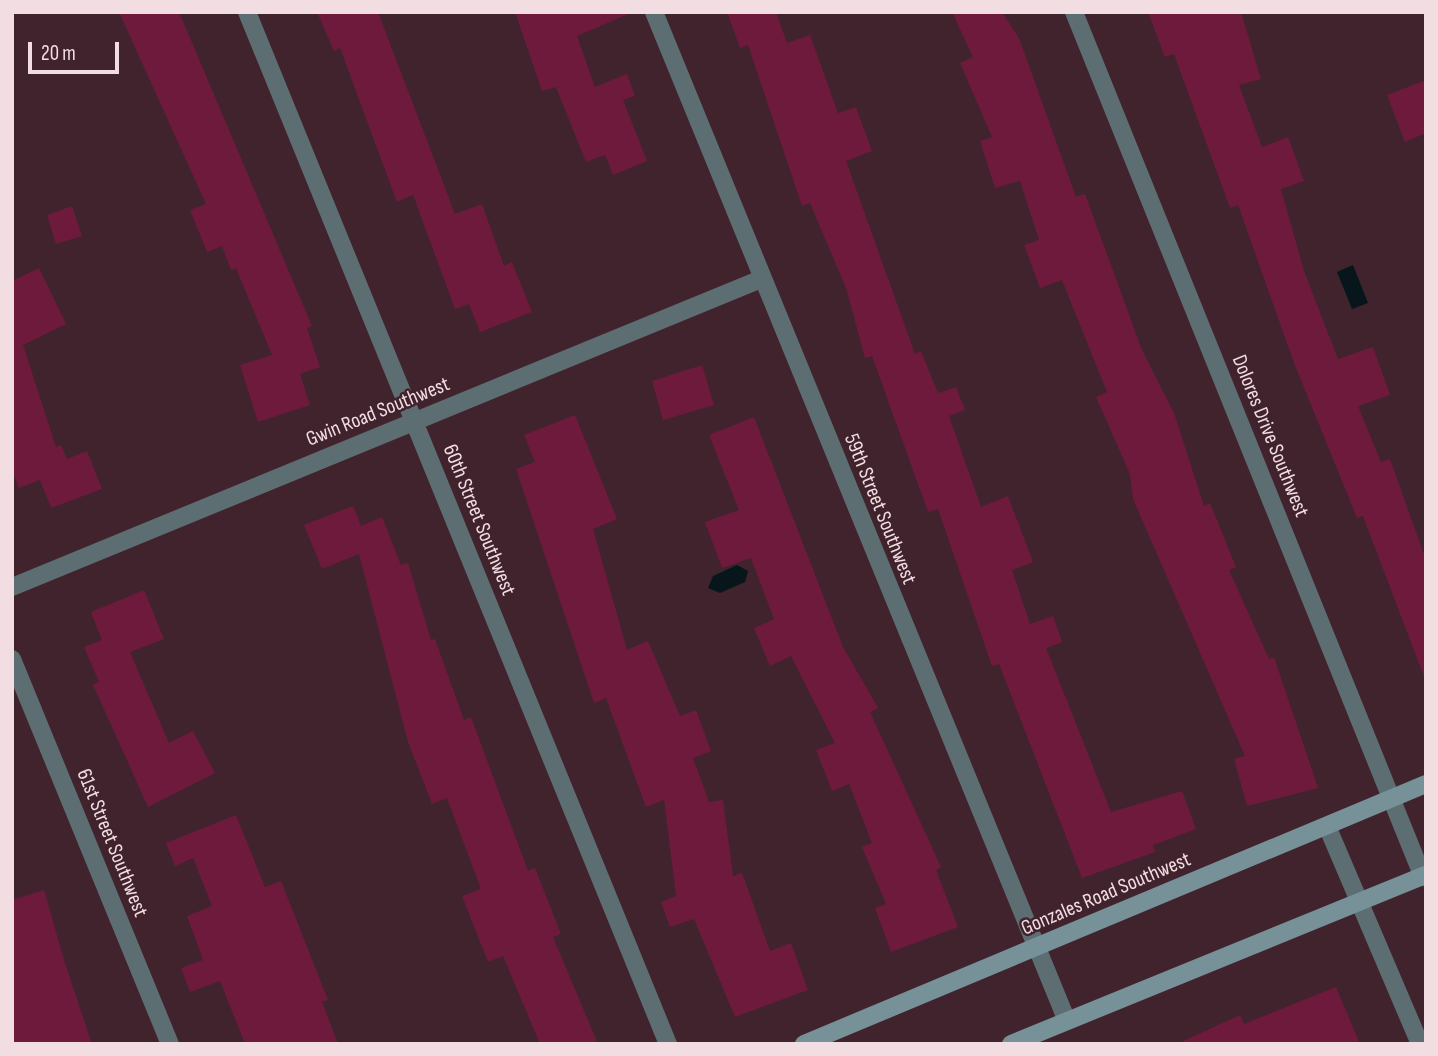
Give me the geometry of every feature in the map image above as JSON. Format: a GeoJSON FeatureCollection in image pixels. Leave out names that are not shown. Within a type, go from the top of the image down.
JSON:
{"type":"FeatureCollection","features":[{"type":"Feature","properties":{"kind":"street","name":"60th Street Southwest"},"geometry":{"type":"LineString","coordinates":[[247,12],[668,1044]]}},
{"type":"Feature","properties":{"kind":"street","name":"59th Street Southwest"},"geometry":{"type":"LineString","coordinates":[[654,12],[761,279],[1067,1021]]}},
{"type":"Feature","properties":{"kind":"street","name":"Dolores Drive Southwest"},"geometry":{"type":"LineString","coordinates":[[1074,12],[1424,876]]}},
{"type":"Feature","properties":{"kind":"street","name":"Gwin Road Southwest"},"geometry":{"type":"LineString","coordinates":[[12,587],[761,279]]}},
{"type":"Feature","properties":{"kind":"street","name":"61st Street Southwest"},"geometry":{"type":"LineString","coordinates":[[12,659],[170,1044]]}},
{"type":"Feature","properties":{"kind":"street","name":"Gonzales Road Southwest"},"geometry":{"type":"LineString","coordinates":[[804,1044],[1426,784]]}},
{"type":"Feature","properties":{"kind":"street"},"geometry":{"type":"LineString","coordinates":[[1327,826],[1420,1044]]}},
{"type":"Feature","properties":{"kind":"street"},"geometry":{"type":"LineString","coordinates":[[1011,1044],[1424,876]]}},
{"type":"Feature","properties":{"kind":"shaded area"},"geometry":{"type":"Polygon","coordinates":[[[1353,265],[1368,303],[1352,309],[1337,272],[1353,265]]]}},
{"type":"Feature","properties":{"kind":"shaded area"},"geometry":{"type":"Polygon","coordinates":[[[737,565],[748,571],[745,582],[720,593],[708,588],[713,576],[737,565]]]}},
{"type":"Feature","properties":{"kind":"building"},"geometry":{"type":"Polygon","coordinates":[[[119,12],[179,12],[312,326],[307,328],[320,367],[300,374],[310,405],[258,422],[240,365],[272,355],[236,268],[231,270],[222,246],[207,252],[190,210],[206,204],[119,12]]]}},
{"type":"Feature","properties":{"kind":"building"},"geometry":{"type":"Polygon","coordinates":[[[317,12],[378,12],[455,214],[482,204],[504,266],[512,262],[532,312],[480,332],[469,304],[455,309],[413,195],[397,202],[340,48],[334,51],[317,12]]]}},
{"type":"Feature","properties":{"kind":"building"},"geometry":{"type":"Polygon","coordinates":[[[515,12],[633,12],[577,36],[595,87],[627,74],[635,96],[623,100],[647,161],[613,175],[605,155],[586,162],[556,87],[542,91],[515,12]]]}},
{"type":"Feature","properties":{"kind":"building"},"geometry":{"type":"Polygon","coordinates":[[[727,12],[776,12],[787,43],[810,35],[838,113],[856,107],[872,151],[846,161],[915,354],[921,351],[938,393],[956,387],[965,410],[949,416],[981,507],[1008,496],[1033,562],[1012,570],[1030,624],[1053,616],[1062,642],[1046,648],[1111,812],[1182,791],[1196,829],[1153,845],[1155,852],[1082,878],[999,664],[992,666],[938,509],[928,512],[872,356],[865,358],[846,288],[810,203],[802,206],[748,45],[740,48],[727,12]]]}},
{"type":"Feature","properties":{"kind":"building"},"geometry":{"type":"Polygon","coordinates":[[[952,12],[1002,12],[1019,38],[1076,197],[1085,194],[1142,350],[1174,413],[1204,506],[1210,503],[1236,567],[1229,570],[1269,659],[1274,657],[1318,788],[1247,806],[1234,759],[1245,756],[1133,499],[1130,474],[1096,397],[1107,392],[1062,280],[1040,288],[1024,245],[1039,240],[1020,181],[995,188],[980,141],[992,137],[960,63],[973,57],[952,12]]]}},
{"type":"Feature","properties":{"kind":"building"},"geometry":{"type":"Polygon","coordinates":[[[1148,12],[1241,12],[1261,79],[1239,85],[1262,147],[1288,137],[1304,181],[1281,189],[1304,271],[1338,359],[1373,347],[1390,395],[1358,406],[1381,462],[1390,459],[1426,560],[1426,682],[1363,516],[1357,518],[1294,363],[1238,205],[1230,208],[1174,54],[1165,57],[1148,12]]]}},
{"type":"Feature","properties":{"kind":"building"},"geometry":{"type":"Polygon","coordinates":[[[1426,80],[1426,133],[1405,142],[1387,95],[1426,80]]]}},
{"type":"Feature","properties":{"kind":"building"},"geometry":{"type":"Polygon","coordinates":[[[72,206],[82,236],[56,244],[47,215],[72,206]]]}},
{"type":"Feature","properties":{"kind":"building"},"geometry":{"type":"Polygon","coordinates":[[[39,268],[66,324],[23,345],[56,447],[61,445],[67,459],[87,451],[102,489],[51,508],[40,480],[19,488],[12,471],[12,281],[39,268]]]}},
{"type":"Feature","properties":{"kind":"building"},"geometry":{"type":"Polygon","coordinates":[[[702,365],[714,405],[663,420],[652,381],[702,365]]]}},
{"type":"Feature","properties":{"kind":"building"},"geometry":{"type":"Polygon","coordinates":[[[575,415],[617,519],[593,529],[627,650],[648,641],[680,716],[696,710],[711,751],[693,758],[709,802],[723,800],[733,876],[742,873],[770,951],[791,943],[808,990],[735,1017],[694,919],[670,927],[661,902],[676,896],[664,800],[646,807],[606,698],[594,703],[516,469],[535,462],[524,435],[575,415]]]}},
{"type":"Feature","properties":{"kind":"building"},"geometry":{"type":"Polygon","coordinates":[[[754,417],[843,647],[878,708],[870,712],[941,867],[936,870],[958,927],[891,952],[875,908],[886,904],[862,847],[872,843],[849,784],[832,791],[816,750],[835,743],[791,656],[770,666],[754,628],[774,619],[751,558],[722,568],[705,522],[739,510],[709,435],[754,417]]]}},
{"type":"Feature","properties":{"kind":"building"},"geometry":{"type":"Polygon","coordinates":[[[353,506],[361,526],[382,517],[401,565],[408,563],[431,640],[435,639],[464,720],[471,717],[528,871],[535,868],[561,934],[553,937],[598,1044],[540,1044],[503,956],[488,962],[462,896],[481,889],[447,798],[432,804],[408,742],[359,554],[322,569],[304,525],[353,506]]]}},
{"type":"Feature","properties":{"kind":"building"},"geometry":{"type":"Polygon","coordinates":[[[144,590],[164,639],[130,652],[169,743],[193,731],[215,773],[148,807],[93,685],[99,682],[84,647],[102,640],[91,612],[144,590]]]}},
{"type":"Feature","properties":{"kind":"building"},"geometry":{"type":"Polygon","coordinates":[[[236,815],[265,887],[281,881],[328,1000],[322,1002],[338,1044],[245,1044],[220,981],[190,992],[181,968],[203,960],[187,916],[212,906],[193,858],[175,866],[166,843],[236,815]]]}},
{"type":"Feature","properties":{"kind":"building"},"geometry":{"type":"Polygon","coordinates":[[[44,890],[92,1044],[12,1044],[12,900],[44,890]]]}},
{"type":"Feature","properties":{"kind":"building"},"geometry":{"type":"Polygon","coordinates":[[[1336,987],[1360,1044],[1177,1044],[1240,1015],[1244,1024],[1336,987]]]}}]}
